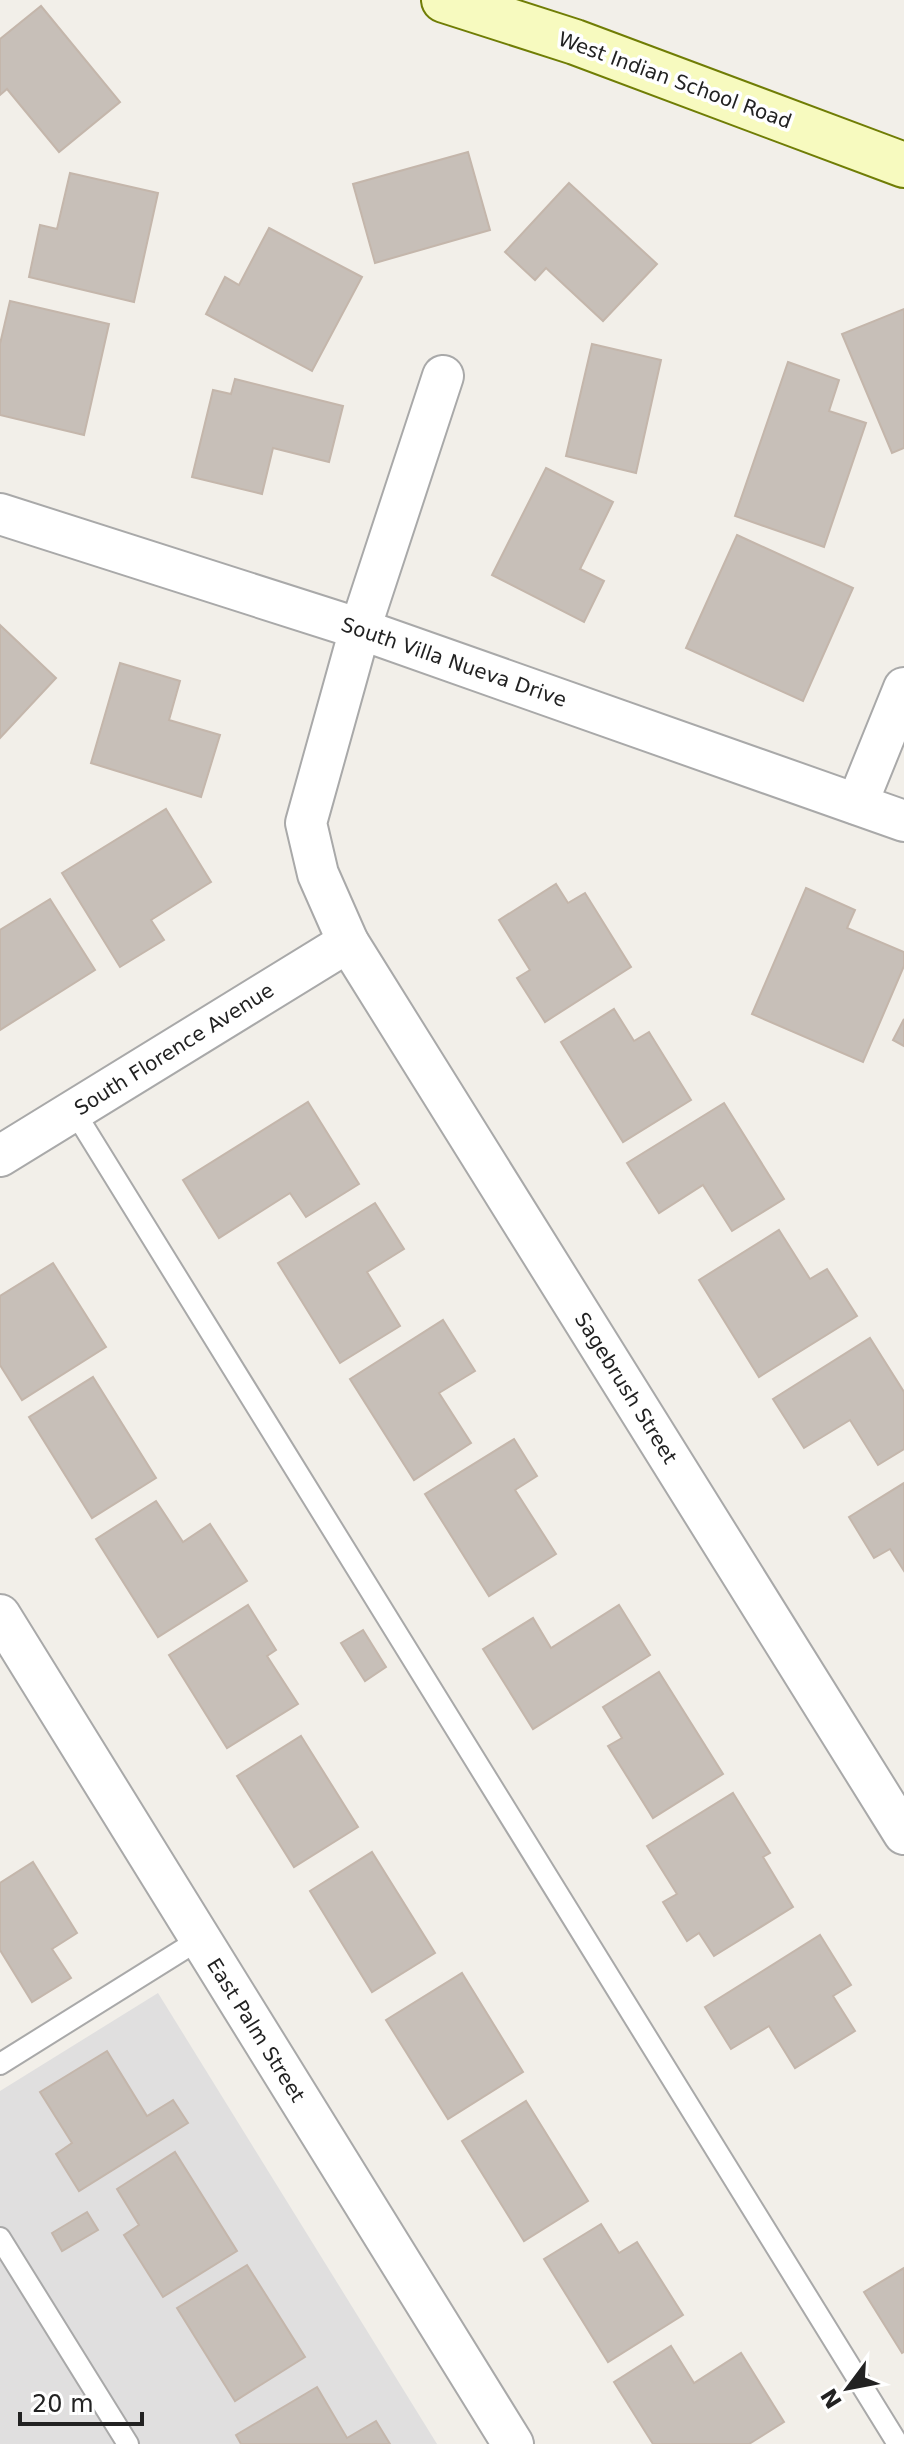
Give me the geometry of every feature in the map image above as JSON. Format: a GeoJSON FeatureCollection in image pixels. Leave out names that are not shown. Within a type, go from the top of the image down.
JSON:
{"type":"FeatureCollection","features":[{"type":"Feature","properties":{"kind":"main road","name":"West Indian School Road"},"geometry":{"type":"LineString","coordinates":[[444,0],[575,42],[904,165]]}},
{"type":"Feature","properties":{"kind":"street","name":"Sagebrush Street"},"geometry":{"type":"LineString","coordinates":[[443,376],[360,629],[306,823],[318,874],[348,942],[904,1834]]}},
{"type":"Feature","properties":{"kind":"street","name":"South Villa Nueva Drive"},"geometry":{"type":"LineString","coordinates":[[0,514],[360,629],[904,821]]}},
{"type":"Feature","properties":{"kind":"street"},"geometry":{"type":"LineString","coordinates":[[857,804],[904,688]]}},
{"type":"Feature","properties":{"kind":"street","name":"South Florence Avenue"},"geometry":{"type":"LineString","coordinates":[[0,1156],[348,942]]}},
{"type":"Feature","properties":{"kind":"street","name":"East Palm Street"},"geometry":{"type":"LineString","coordinates":[[0,1615],[513,2444]]}},
{"type":"Feature","properties":{"kind":"lane"},"geometry":{"type":"LineString","coordinates":[[74,1111],[898,2444]]}},
{"type":"Feature","properties":{"kind":"lane"},"geometry":{"type":"LineString","coordinates":[[0,2064],[200,1939]]}},
{"type":"Feature","properties":{"kind":"lane"},"geometry":{"type":"LineString","coordinates":[[0,2238],[128,2444]]}},
{"type":"Feature","properties":{"kind":"shaded area"},"geometry":{"type":"Polygon","coordinates":[[[158,1993],[437,2444],[0,2444],[0,2091],[158,1993]]]}},
{"type":"Feature","properties":{"kind":"building"},"geometry":{"type":"Polygon","coordinates":[[[41,6],[120,102],[59,152],[7,89],[0,95],[0,39],[41,6]]]}},
{"type":"Feature","properties":{"kind":"building"},"geometry":{"type":"Polygon","coordinates":[[[468,152],[490,230],[375,263],[353,184],[468,152]]]}},
{"type":"Feature","properties":{"kind":"building"},"geometry":{"type":"Polygon","coordinates":[[[70,173],[158,193],[134,302],[29,277],[40,225],[57,229],[70,173]]]}},
{"type":"Feature","properties":{"kind":"building"},"geometry":{"type":"Polygon","coordinates":[[[569,183],[657,264],[603,321],[546,268],[535,280],[505,252],[569,183]]]}},
{"type":"Feature","properties":{"kind":"building"},"geometry":{"type":"Polygon","coordinates":[[[269,228],[362,277],[312,371],[206,314],[225,277],[239,285],[269,228]]]}},
{"type":"Feature","properties":{"kind":"building"},"geometry":{"type":"Polygon","coordinates":[[[10,301],[109,324],[84,435],[0,415],[0,344],[10,301]]]}},
{"type":"Feature","properties":{"kind":"building"},"geometry":{"type":"Polygon","coordinates":[[[904,309],[904,448],[892,453],[842,334],[904,309]]]}},
{"type":"Feature","properties":{"kind":"building"},"geometry":{"type":"Polygon","coordinates":[[[592,344],[661,360],[636,473],[566,456],[592,344]]]}},
{"type":"Feature","properties":{"kind":"building"},"geometry":{"type":"Polygon","coordinates":[[[788,362],[839,380],[829,411],[866,423],[824,547],[735,516],[788,362]]]}},
{"type":"Feature","properties":{"kind":"building"},"geometry":{"type":"Polygon","coordinates":[[[235,379],[343,406],[329,462],[273,448],[262,494],[192,477],[213,390],[231,394],[235,379]]]}},
{"type":"Feature","properties":{"kind":"building"},"geometry":{"type":"Polygon","coordinates":[[[546,468],[613,502],[580,569],[604,581],[584,622],[492,575],[546,468]]]}},
{"type":"Feature","properties":{"kind":"building"},"geometry":{"type":"Polygon","coordinates":[[[737,535],[853,588],[803,701],[686,648],[737,535]]]}},
{"type":"Feature","properties":{"kind":"building"},"geometry":{"type":"Polygon","coordinates":[[[0,625],[56,678],[0,738],[0,625]]]}},
{"type":"Feature","properties":{"kind":"building"},"geometry":{"type":"Polygon","coordinates":[[[120,663],[180,681],[169,720],[220,735],[201,797],[91,763],[120,663]]]}},
{"type":"Feature","properties":{"kind":"building"},"geometry":{"type":"Polygon","coordinates":[[[166,809],[211,882],[151,920],[164,940],[120,967],[62,873],[166,809]]]}},
{"type":"Feature","properties":{"kind":"building"},"geometry":{"type":"Polygon","coordinates":[[[556,884],[568,903],[585,893],[631,967],[545,1022],[517,978],[530,970],[499,920],[556,884]]]}},
{"type":"Feature","properties":{"kind":"building"},"geometry":{"type":"Polygon","coordinates":[[[806,888],[855,910],[847,928],[904,952],[904,966],[863,1062],[752,1014],[806,888]]]}},
{"type":"Feature","properties":{"kind":"building"},"geometry":{"type":"Polygon","coordinates":[[[50,899],[95,970],[0,1030],[0,930],[50,899]]]}},
{"type":"Feature","properties":{"kind":"building"},"geometry":{"type":"Polygon","coordinates":[[[614,1009],[634,1041],[649,1032],[691,1100],[623,1142],[561,1042],[614,1009]]]}},
{"type":"Feature","properties":{"kind":"building"},"geometry":{"type":"Polygon","coordinates":[[[904,1019],[904,1046],[893,1040],[904,1019]]]}},
{"type":"Feature","properties":{"kind":"building"},"geometry":{"type":"Polygon","coordinates":[[[308,1102],[359,1184],[306,1217],[290,1193],[219,1238],[183,1180],[308,1102]]]}},
{"type":"Feature","properties":{"kind":"building"},"geometry":{"type":"Polygon","coordinates":[[[724,1103],[784,1199],[732,1231],[703,1185],[659,1213],[627,1163],[724,1103]]]}},
{"type":"Feature","properties":{"kind":"building"},"geometry":{"type":"Polygon","coordinates":[[[375,1203],[404,1249],[367,1272],[400,1326],[340,1363],[278,1263],[375,1203]]]}},
{"type":"Feature","properties":{"kind":"building"},"geometry":{"type":"Polygon","coordinates":[[[779,1230],[810,1279],[827,1269],[857,1316],[759,1377],[699,1280],[779,1230]]]}},
{"type":"Feature","properties":{"kind":"building"},"geometry":{"type":"Polygon","coordinates":[[[53,1263],[106,1347],[22,1400],[0,1365],[0,1296],[53,1263]]]}},
{"type":"Feature","properties":{"kind":"building"},"geometry":{"type":"Polygon","coordinates":[[[443,1320],[475,1371],[439,1393],[471,1443],[414,1480],[350,1379],[443,1320]]]}},
{"type":"Feature","properties":{"kind":"building"},"geometry":{"type":"Polygon","coordinates":[[[870,1338],[904,1392],[904,1449],[878,1465],[850,1420],[804,1448],[773,1399],[870,1338]]]}},
{"type":"Feature","properties":{"kind":"building"},"geometry":{"type":"Polygon","coordinates":[[[93,1377],[156,1478],[92,1518],[29,1417],[93,1377]]]}},
{"type":"Feature","properties":{"kind":"building"},"geometry":{"type":"Polygon","coordinates":[[[514,1439],[537,1476],[515,1490],[556,1554],[489,1596],[425,1494],[514,1439]]]}},
{"type":"Feature","properties":{"kind":"building"},"geometry":{"type":"Polygon","coordinates":[[[904,1483],[904,1571],[890,1549],[874,1558],[849,1517],[904,1483]]]}},
{"type":"Feature","properties":{"kind":"building"},"geometry":{"type":"Polygon","coordinates":[[[156,1501],[183,1542],[210,1524],[247,1581],[158,1637],[96,1539],[156,1501]]]}},
{"type":"Feature","properties":{"kind":"building"},"geometry":{"type":"Polygon","coordinates":[[[248,1605],[276,1650],[267,1656],[298,1704],[227,1748],[169,1655],[248,1605]]]}},
{"type":"Feature","properties":{"kind":"building"},"geometry":{"type":"Polygon","coordinates":[[[619,1605],[650,1655],[533,1729],[483,1649],[533,1618],[551,1648],[619,1605]]]}},
{"type":"Feature","properties":{"kind":"building"},"geometry":{"type":"Polygon","coordinates":[[[363,1630],[386,1667],[365,1681],[341,1643],[363,1630]]]}},
{"type":"Feature","properties":{"kind":"building"},"geometry":{"type":"Polygon","coordinates":[[[659,1672],[723,1774],[653,1818],[608,1746],[622,1738],[603,1707],[659,1672]]]}},
{"type":"Feature","properties":{"kind":"building"},"geometry":{"type":"Polygon","coordinates":[[[301,1736],[358,1827],[294,1867],[237,1776],[301,1736]]]}},
{"type":"Feature","properties":{"kind":"building"},"geometry":{"type":"Polygon","coordinates":[[[733,1793],[770,1853],[763,1857],[793,1907],[714,1956],[699,1933],[687,1941],[663,1902],[677,1894],[647,1846],[733,1793]]]}},
{"type":"Feature","properties":{"kind":"building"},"geometry":{"type":"Polygon","coordinates":[[[372,1852],[435,1953],[372,1992],[310,1891],[372,1852]]]}},
{"type":"Feature","properties":{"kind":"building"},"geometry":{"type":"Polygon","coordinates":[[[33,1862],[77,1933],[52,1949],[71,1978],[32,2002],[0,1950],[0,1883],[33,1862]]]}},
{"type":"Feature","properties":{"kind":"building"},"geometry":{"type":"Polygon","coordinates":[[[820,1935],[851,1985],[833,1996],[855,2031],[795,2068],[769,2026],[731,2049],[705,2007],[820,1935]]]}},
{"type":"Feature","properties":{"kind":"building"},"geometry":{"type":"Polygon","coordinates":[[[462,1973],[523,2072],[448,2119],[386,2020],[462,1973]]]}},
{"type":"Feature","properties":{"kind":"building"},"geometry":{"type":"Polygon","coordinates":[[[107,2051],[147,2116],[173,2100],[188,2123],[79,2191],[56,2154],[72,2143],[40,2092],[107,2051]]]}},
{"type":"Feature","properties":{"kind":"building"},"geometry":{"type":"Polygon","coordinates":[[[526,2101],[588,2201],[524,2241],[462,2141],[526,2101]]]}},
{"type":"Feature","properties":{"kind":"building"},"geometry":{"type":"Polygon","coordinates":[[[175,2152],[237,2251],[163,2297],[124,2235],[139,2225],[117,2189],[175,2152]]]}},
{"type":"Feature","properties":{"kind":"building"},"geometry":{"type":"Polygon","coordinates":[[[87,2212],[98,2230],[62,2251],[52,2233],[87,2212]]]}},
{"type":"Feature","properties":{"kind":"building"},"geometry":{"type":"Polygon","coordinates":[[[601,2224],[619,2253],[637,2242],[683,2315],[608,2362],[544,2259],[601,2224]]]}},
{"type":"Feature","properties":{"kind":"building"},"geometry":{"type":"Polygon","coordinates":[[[247,2265],[305,2357],[235,2401],[177,2308],[247,2265]]]}},
{"type":"Feature","properties":{"kind":"building"},"geometry":{"type":"Polygon","coordinates":[[[904,2268],[904,2352],[902,2353],[864,2292],[904,2268]]]}},
{"type":"Feature","properties":{"kind":"building"},"geometry":{"type":"Polygon","coordinates":[[[671,2346],[694,2383],[741,2353],[784,2422],[749,2444],[653,2444],[614,2382],[671,2346]]]}},
{"type":"Feature","properties":{"kind":"building"},"geometry":{"type":"Polygon","coordinates":[[[317,2387],[347,2438],[376,2421],[390,2444],[241,2444],[236,2435],[317,2387]]]}}]}
